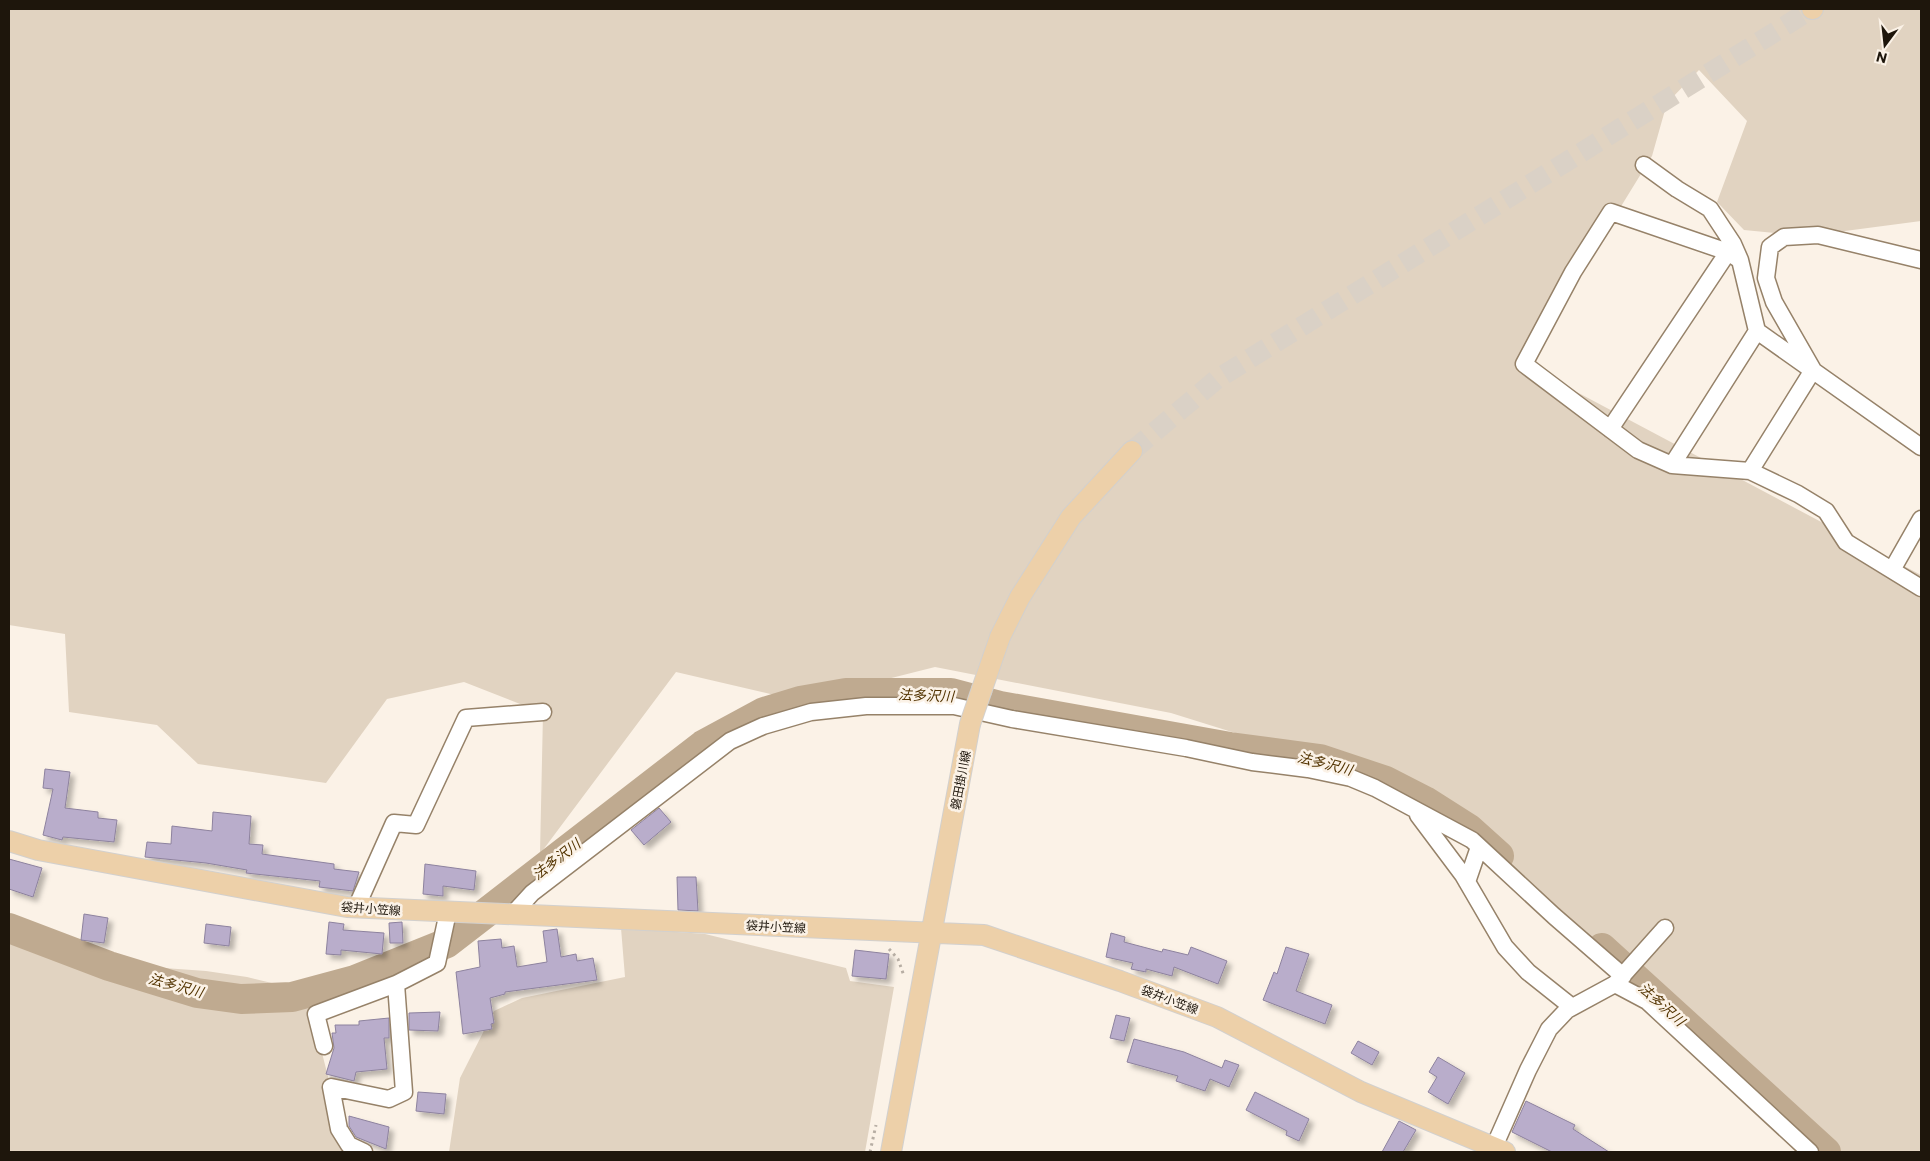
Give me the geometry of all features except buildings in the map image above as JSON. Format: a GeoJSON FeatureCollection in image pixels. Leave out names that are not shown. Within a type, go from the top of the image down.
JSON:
{"type":"FeatureCollection","features":[{"type":"Feature","properties":{"kind":"main road","name":"磐田掛川線"},"geometry":{"type":"LineString","coordinates":[[890,1152],[970,724],[982,689],[1000,637],[1020,597],[1071,517],[1132,451]]}},
{"type":"Feature","properties":{"kind":"main road","name":"袋井小笠線"},"geometry":{"type":"LineString","coordinates":[[9,841],[38,850],[356,908],[984,935],[1120,980],[1217,1016],[1361,1092],[1499,1150]]}},
{"type":"Feature","properties":{"kind":"street"},"geometry":{"type":"LineString","coordinates":[[1644,165],[1677,189],[1710,209],[1733,244],[1734,256],[1757,331],[1921,447]]}},
{"type":"Feature","properties":{"kind":"street"},"geometry":{"type":"LineString","coordinates":[[1734,256],[1611,212],[1573,272],[1524,364],[1638,450],[1672,465],[1750,471],[1798,494],[1826,511],[1846,542],[1921,588]]}},
{"type":"Feature","properties":{"kind":"street"},"geometry":{"type":"LineString","coordinates":[[1814,370],[1774,302],[1766,278],[1770,247],[1784,238],[1818,236],[1921,260]]}},
{"type":"Feature","properties":{"kind":"street"},"geometry":{"type":"LineString","coordinates":[[1610,429],[1734,256]]}},
{"type":"Feature","properties":{"kind":"street"},"geometry":{"type":"LineString","coordinates":[[1672,465],[1757,331]]}},
{"type":"Feature","properties":{"kind":"street"},"geometry":{"type":"LineString","coordinates":[[1750,471],[1814,370]]}},
{"type":"Feature","properties":{"kind":"street"},"geometry":{"type":"LineString","coordinates":[[1892,570],[1921,519]]}},
{"type":"Feature","properties":{"kind":"street"},"geometry":{"type":"LineString","coordinates":[[513,914],[532,893],[730,741],[763,726],[811,712],[866,706],[954,706],[1012,719],[1186,748],[1252,762],[1308,769],[1351,778],[1375,788],[1472,840],[1554,916],[1619,980],[1647,1001],[1810,1152]]}},
{"type":"Feature","properties":{"kind":"street"},"geometry":{"type":"LineString","coordinates":[[356,908],[394,823],[416,826],[466,718],[543,712]]}},
{"type":"Feature","properties":{"kind":"street"},"geometry":{"type":"LineString","coordinates":[[1415,811],[1467,882],[1505,947],[1528,972],[1572,1007]]}},
{"type":"Feature","properties":{"kind":"street"},"geometry":{"type":"LineString","coordinates":[[1467,882],[1479,847]]}},
{"type":"Feature","properties":{"kind":"street"},"geometry":{"type":"LineString","coordinates":[[324,1046],[316,1014],[396,984],[437,963],[448,912]]}},
{"type":"Feature","properties":{"kind":"street"},"geometry":{"type":"LineString","coordinates":[[1499,1150],[1528,1070],[1549,1029],[1572,1007],[1619,980],[1665,928]]}},
{"type":"Feature","properties":{"kind":"street"},"geometry":{"type":"LineString","coordinates":[[364,1152],[348,1145],[338,1129],[331,1087],[389,1100],[404,1092],[396,984]]}},
{"type":"Feature","properties":{"kind":"path"},"geometry":{"type":"LineString","coordinates":[[880,947],[890,949],[898,959],[904,975],[902,984]]}},
{"type":"Feature","properties":{"kind":"path"},"geometry":{"type":"LineString","coordinates":[[870,1152],[878,1116]]}},
{"type":"Feature","properties":{"kind":"shaded area"},"geometry":{"type":"Polygon","coordinates":[[[9,9],[1921,9],[1921,221],[1807,236],[1744,230],[1717,202],[1747,121],[1699,70],[1667,103],[1652,156],[1524,364],[1921,575],[1921,1152],[1840,1152],[1711,1047],[1472,840],[1335,764],[1171,713],[935,667],[800,701],[676,672],[540,854],[543,713],[464,682],[387,699],[326,783],[198,764],[157,725],[69,712],[65,634],[9,625],[9,9]]]}},
{"type":"Feature","properties":{"kind":"shaded area"},"geometry":{"type":"Polygon","coordinates":[[[621,928],[705,934],[846,968],[850,981],[894,987],[865,1152],[449,1152],[460,1078],[494,1011],[522,998],[625,977],[621,928]]]}},
{"type":"Feature","properties":{"kind":"shaded area"},"geometry":{"type":"Polygon","coordinates":[[[9,938],[101,971],[164,968],[206,971],[247,977],[301,990],[310,1006],[346,1147],[350,1152],[9,1152],[9,938]]]}},
{"type":"Feature","properties":{"kind":"waterway","name":"法多沢川"},"geometry":{"type":"LineString","coordinates":[[9,928],[109,966],[197,993],[241,999],[292,997],[355,980],[447,943],[703,745],[764,712],[800,701],[846,693],[951,693],[1000,706],[1230,747],[1320,759],[1386,781],[1425,801],[1469,829],[1499,856]]}},
{"type":"Feature","properties":{"kind":"waterway","name":"法多沢川"},"geometry":{"type":"LineString","coordinates":[[1602,948],[1826,1152]]}},
{"type":"Feature","properties":{"kind":"tunnel"},"geometry":{"type":"LineString","coordinates":[[1132,451],[1217,379],[1812,9]]}}]}
